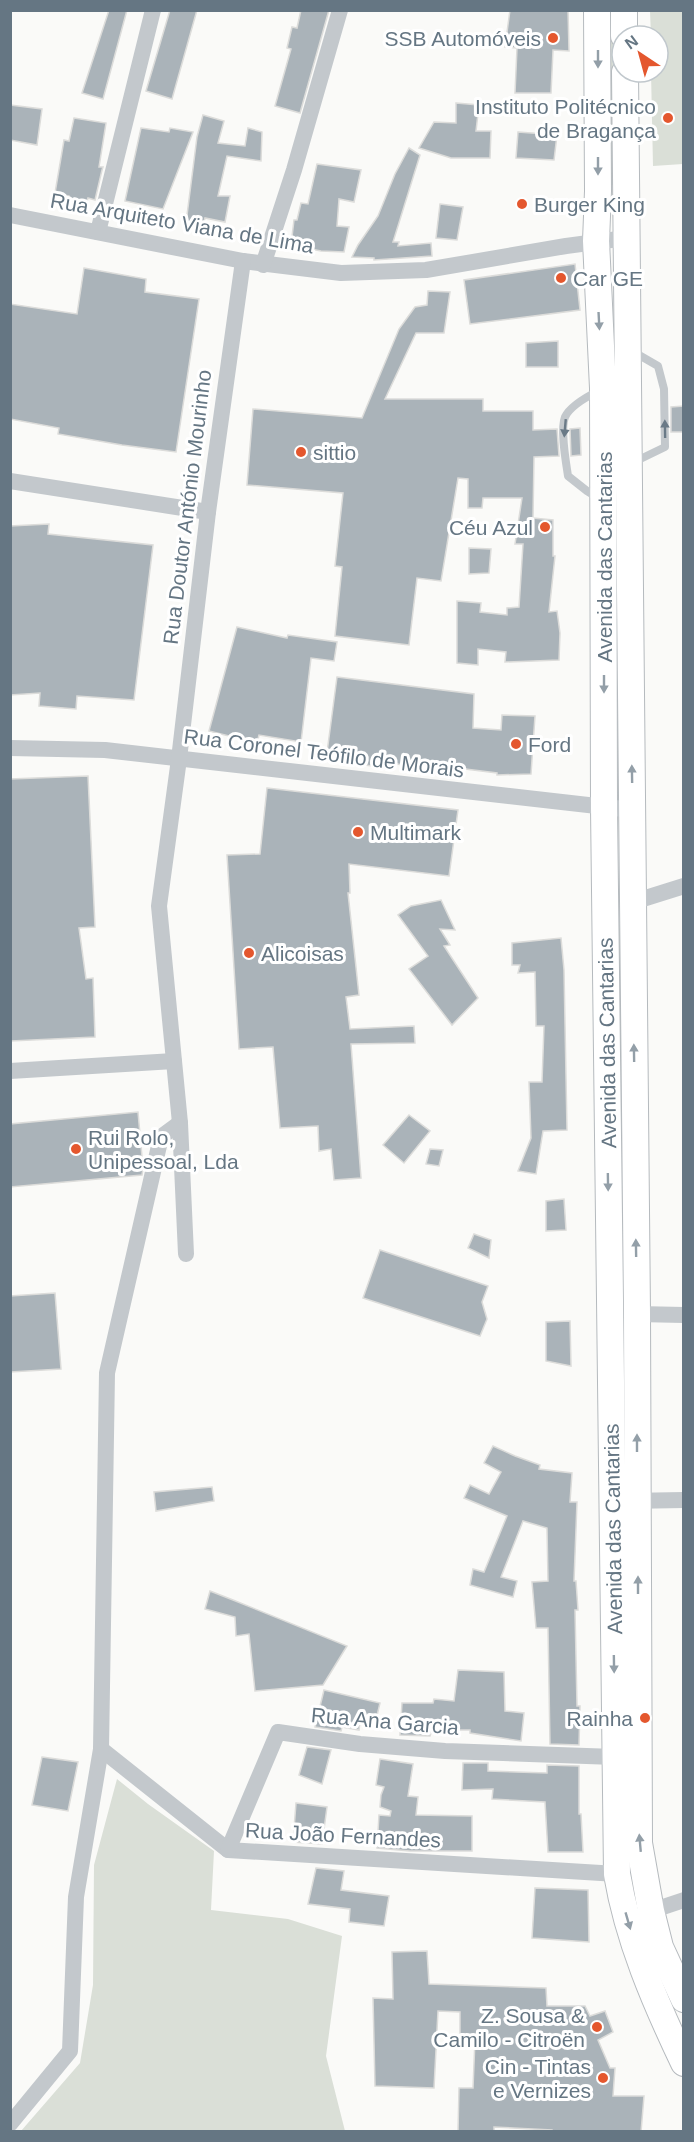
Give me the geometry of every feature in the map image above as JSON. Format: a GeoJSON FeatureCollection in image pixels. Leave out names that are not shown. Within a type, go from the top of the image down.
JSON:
{"type":"FeatureCollection","features":[{"type":"Feature","properties":{"kind":"main road","name":"Avenida das Cantarias"},"geometry":{"type":"LineString","coordinates":[[597,10],[596,241],[603,388],[604,808],[617,1874],[639,1958],[684,2063]]}},
{"type":"Feature","properties":{"kind":"main road","name":"Avenida das Cantarias"},"geometry":{"type":"LineString","coordinates":[[625,84],[637,1314],[639,1843],[660,1947],[684,1999]]}},
{"type":"Feature","properties":{"kind":"main road"},"geometry":{"type":"LineString","coordinates":[[604,808],[618,825],[622,910],[633,948]]}},
{"type":"Feature","properties":{"kind":"street"},"geometry":{"type":"LineString","coordinates":[[98,232],[153,10]]}},
{"type":"Feature","properties":{"kind":"street"},"geometry":{"type":"LineString","coordinates":[[263,265],[294,170],[340,10]]}},
{"type":"Feature","properties":{"kind":"street","name":"Rua Arquiteto Viana de Lima"},"geometry":{"type":"LineString","coordinates":[[10,215],[263,265],[341,273],[426,270],[626,238]]}},
{"type":"Feature","properties":{"kind":"street","name":"Rua Doutor António Mourinho"},"geometry":{"type":"LineString","coordinates":[[186,1254],[180,1123],[159,906],[208,512],[243,261]]}},
{"type":"Feature","properties":{"kind":"street"},"geometry":{"type":"LineString","coordinates":[[10,481],[208,512]]}},
{"type":"Feature","properties":{"kind":"street","name":"Rua Coronel Teófilo de Morais"},"geometry":{"type":"LineString","coordinates":[[10,748],[105,750],[632,810]]}},
{"type":"Feature","properties":{"kind":"street"},"geometry":{"type":"LineString","coordinates":[[633,902],[684,886]]}},
{"type":"Feature","properties":{"kind":"street"},"geometry":{"type":"LineString","coordinates":[[10,1071],[174,1061]]}},
{"type":"Feature","properties":{"kind":"street"},"geometry":{"type":"LineString","coordinates":[[10,2124],[70,2051],[76,1896],[101,1749],[107,1373],[161,1137],[180,1123]]}},
{"type":"Feature","properties":{"kind":"street"},"geometry":{"type":"LineString","coordinates":[[637,1314],[684,1315]]}},
{"type":"Feature","properties":{"kind":"street"},"geometry":{"type":"LineString","coordinates":[[612,1501],[684,1500]]}},
{"type":"Feature","properties":{"kind":"street","name":"Rua Ana Garcia"},"geometry":{"type":"LineString","coordinates":[[228,1850],[278,1732],[360,1744],[424,1749],[615,1756]]}},
{"type":"Feature","properties":{"kind":"street","name":"Rua João Fernandes"},"geometry":{"type":"LineString","coordinates":[[101,1749],[228,1850],[617,1874]]}},
{"type":"Feature","properties":{"kind":"street"},"geometry":{"type":"LineString","coordinates":[[651,1911],[684,1900]]}},
{"type":"Feature","properties":{"kind":"lane"},"geometry":{"type":"LineString","coordinates":[[627,349],[658,366],[664,389],[665,447],[628,465]]}},
{"type":"Feature","properties":{"kind":"lane"},"geometry":{"type":"LineString","coordinates":[[603,388],[585,397],[566,417],[563,445],[568,476],[604,501]]}},
{"type":"Feature","properties":{"kind":"shaded area"},"geometry":{"type":"Polygon","coordinates":[[[610,11],[617,11],[617,24],[610,24],[610,11]]]}},
{"type":"Feature","properties":{"kind":"shaded area","name":"Instituto Politécnico de Bragança"},"geometry":{"type":"Polygon","coordinates":[[[650,11],[683,11],[683,164],[653,166],[651,84],[670,84],[670,24],[651,24],[650,11]]]}},
{"type":"Feature","properties":{"kind":"shaded area"},"geometry":{"type":"Polygon","coordinates":[[[610,84],[617,84],[618,185],[611,185],[610,84]]]}},
{"type":"Feature","properties":{"kind":"shaded area"},"geometry":{"type":"Polygon","coordinates":[[[619,922],[624,967],[626,1121],[619,1121],[617,923],[619,922]]]}},
{"type":"Feature","properties":{"kind":"shaded area"},"geometry":{"type":"Polygon","coordinates":[[[117,1779],[214,1851],[211,1910],[288,1919],[342,1936],[326,2056],[345,2131],[21,2131],[80,2063],[93,1985],[94,1865],[117,1779]]]}},
{"type":"Feature","properties":{"kind":"building"},"geometry":{"type":"Polygon","coordinates":[[[109,10],[127,10],[103,99],[82,93],[109,10]]]}},
{"type":"Feature","properties":{"kind":"building"},"geometry":{"type":"Polygon","coordinates":[[[170,10],[197,10],[172,99],[146,91],[170,10]]]}},
{"type":"Feature","properties":{"kind":"building"},"geometry":{"type":"Polygon","coordinates":[[[301,10],[329,10],[300,113],[275,106],[291,49],[287,48],[292,27],[297,28],[301,10]]]}},
{"type":"Feature","properties":{"kind":"building"},"geometry":{"type":"Polygon","coordinates":[[[510,10],[568,10],[569,51],[553,50],[551,93],[515,93],[517,48],[505,47],[510,10]]]}},
{"type":"Feature","properties":{"kind":"building"},"geometry":{"type":"Polygon","coordinates":[[[456,103],[479,105],[476,131],[491,131],[490,158],[451,158],[419,148],[434,122],[456,123],[456,103]]]}},
{"type":"Feature","properties":{"kind":"building"},"geometry":{"type":"Polygon","coordinates":[[[10,105],[42,109],[37,145],[10,140],[10,105]]]}},
{"type":"Feature","properties":{"kind":"building"},"geometry":{"type":"Polygon","coordinates":[[[203,115],[224,121],[218,143],[245,146],[248,128],[262,132],[261,161],[227,156],[218,196],[230,196],[225,222],[205,218],[203,226],[186,223],[197,137],[203,115]]]}},
{"type":"Feature","properties":{"kind":"building"},"geometry":{"type":"Polygon","coordinates":[[[74,118],[106,123],[99,167],[103,167],[95,200],[88,198],[85,209],[67,206],[69,196],[55,193],[64,140],[69,141],[74,118]]]}},
{"type":"Feature","properties":{"kind":"building"},"geometry":{"type":"Polygon","coordinates":[[[141,128],[169,132],[170,128],[193,132],[163,209],[125,201],[141,128]]]}},
{"type":"Feature","properties":{"kind":"building"},"geometry":{"type":"Polygon","coordinates":[[[518,132],[557,135],[554,160],[516,158],[518,132]]]}},
{"type":"Feature","properties":{"kind":"building"},"geometry":{"type":"Polygon","coordinates":[[[409,148],[420,155],[393,242],[399,242],[398,246],[431,243],[432,256],[374,260],[374,258],[352,257],[378,216],[395,174],[409,148]]]}},
{"type":"Feature","properties":{"kind":"building"},"geometry":{"type":"Polygon","coordinates":[[[317,164],[361,170],[354,202],[339,199],[337,226],[349,227],[344,252],[321,251],[291,245],[294,220],[297,220],[301,203],[308,204],[317,164]]]}},
{"type":"Feature","properties":{"kind":"building"},"geometry":{"type":"Polygon","coordinates":[[[440,204],[463,207],[457,240],[436,238],[440,204]]]}},
{"type":"Feature","properties":{"kind":"building"},"geometry":{"type":"Polygon","coordinates":[[[575,264],[580,310],[470,324],[464,280],[575,264]]]}},
{"type":"Feature","properties":{"kind":"building"},"geometry":{"type":"Polygon","coordinates":[[[84,268],[146,279],[145,292],[199,299],[176,452],[58,434],[59,428],[10,419],[10,304],[77,314],[84,268]]]}},
{"type":"Feature","properties":{"kind":"building"},"geometry":{"type":"Polygon","coordinates":[[[428,291],[450,292],[444,333],[416,333],[385,399],[483,399],[483,411],[533,411],[533,430],[557,429],[559,456],[534,457],[533,518],[553,520],[553,556],[555,556],[549,612],[557,611],[560,633],[559,660],[505,662],[506,652],[478,649],[478,665],[457,663],[457,601],[481,603],[480,612],[507,615],[507,608],[519,607],[523,544],[515,544],[522,498],[483,498],[482,508],[468,508],[468,479],[458,478],[441,581],[417,578],[409,645],[335,636],[342,567],[335,566],[343,493],[247,485],[253,409],[362,418],[399,329],[415,307],[427,305],[428,291]]]}},
{"type":"Feature","properties":{"kind":"building"},"geometry":{"type":"Polygon","coordinates":[[[558,341],[558,367],[526,367],[526,343],[558,341]]]}},
{"type":"Feature","properties":{"kind":"building"},"geometry":{"type":"Polygon","coordinates":[[[684,406],[684,432],[671,432],[671,407],[684,406]]]}},
{"type":"Feature","properties":{"kind":"building"},"geometry":{"type":"Polygon","coordinates":[[[580,428],[581,455],[571,456],[570,429],[580,428]]]}},
{"type":"Feature","properties":{"kind":"building"},"geometry":{"type":"Polygon","coordinates":[[[49,524],[48,534],[153,545],[134,700],[77,696],[76,709],[39,706],[40,693],[10,695],[10,526],[49,524]]]}},
{"type":"Feature","properties":{"kind":"building"},"geometry":{"type":"Polygon","coordinates":[[[469,548],[491,549],[489,573],[469,574],[469,548]]]}},
{"type":"Feature","properties":{"kind":"building"},"geometry":{"type":"Polygon","coordinates":[[[237,627],[287,638],[288,635],[337,642],[334,661],[311,658],[301,742],[259,735],[257,743],[209,731],[237,627]]]}},
{"type":"Feature","properties":{"kind":"building"},"geometry":{"type":"Polygon","coordinates":[[[337,677],[474,694],[473,728],[501,730],[502,715],[535,716],[531,774],[497,775],[497,773],[409,762],[409,766],[374,760],[372,766],[326,760],[337,677]]]}},
{"type":"Feature","properties":{"kind":"building"},"geometry":{"type":"Polygon","coordinates":[[[88,776],[95,927],[79,928],[86,979],[93,978],[95,1037],[11,1041],[10,779],[88,776]]]}},
{"type":"Feature","properties":{"kind":"building"},"geometry":{"type":"Polygon","coordinates":[[[267,788],[458,810],[449,876],[349,864],[350,893],[348,893],[359,995],[346,997],[350,1029],[414,1026],[415,1043],[351,1044],[361,1178],[334,1180],[331,1149],[319,1151],[318,1126],[280,1128],[273,1047],[239,1049],[227,855],[260,854],[267,788]]]}},
{"type":"Feature","properties":{"kind":"building"},"geometry":{"type":"Polygon","coordinates":[[[441,900],[455,930],[440,929],[450,945],[444,946],[478,998],[452,1025],[409,969],[428,956],[398,915],[411,906],[441,900]]]}},
{"type":"Feature","properties":{"kind":"building"},"geometry":{"type":"Polygon","coordinates":[[[561,938],[564,970],[567,1130],[543,1131],[536,1174],[518,1171],[531,1138],[529,1082],[542,1082],[544,1026],[536,1026],[535,972],[518,973],[520,965],[512,965],[512,943],[561,938]]]}},
{"type":"Feature","properties":{"kind":"building","name":"Rui Rolo, Unipessoal, Lda"},"geometry":{"type":"Polygon","coordinates":[[[138,1112],[142,1175],[10,1187],[10,1124],[138,1112]]]}},
{"type":"Feature","properties":{"kind":"building"},"geometry":{"type":"Polygon","coordinates":[[[409,1115],[430,1131],[404,1163],[383,1145],[409,1115]]]}},
{"type":"Feature","properties":{"kind":"building"},"geometry":{"type":"Polygon","coordinates":[[[430,1149],[443,1150],[439,1166],[426,1164],[430,1149]]]}},
{"type":"Feature","properties":{"kind":"building"},"geometry":{"type":"Polygon","coordinates":[[[564,1199],[566,1230],[546,1231],[546,1201],[564,1199]]]}},
{"type":"Feature","properties":{"kind":"building"},"geometry":{"type":"Polygon","coordinates":[[[474,1234],[491,1240],[489,1258],[468,1248],[474,1234]]]}},
{"type":"Feature","properties":{"kind":"building"},"geometry":{"type":"Polygon","coordinates":[[[380,1250],[488,1286],[482,1302],[487,1319],[480,1336],[363,1298],[380,1250]]]}},
{"type":"Feature","properties":{"kind":"building"},"geometry":{"type":"Polygon","coordinates":[[[55,1293],[61,1369],[10,1372],[10,1296],[55,1293]]]}},
{"type":"Feature","properties":{"kind":"building"},"geometry":{"type":"Polygon","coordinates":[[[570,1321],[571,1366],[546,1361],[546,1322],[570,1321]]]}},
{"type":"Feature","properties":{"kind":"building"},"geometry":{"type":"Polygon","coordinates":[[[493,1446],[540,1465],[539,1469],[572,1473],[570,1502],[577,1502],[574,1581],[576,1581],[578,1610],[575,1610],[577,1706],[580,1706],[579,1745],[550,1744],[548,1628],[536,1628],[532,1582],[548,1581],[547,1528],[523,1521],[501,1577],[517,1581],[513,1597],[470,1585],[473,1569],[484,1572],[507,1516],[464,1498],[470,1485],[489,1494],[501,1472],[484,1463],[493,1446]]]}},
{"type":"Feature","properties":{"kind":"building"},"geometry":{"type":"Polygon","coordinates":[[[212,1487],[214,1501],[156,1511],[154,1492],[212,1487]]]}},
{"type":"Feature","properties":{"kind":"building"},"geometry":{"type":"Polygon","coordinates":[[[210,1591],[347,1646],[323,1685],[255,1691],[249,1634],[236,1636],[235,1617],[205,1609],[210,1591]]]}},
{"type":"Feature","properties":{"kind":"building"},"geometry":{"type":"Polygon","coordinates":[[[458,1670],[504,1672],[505,1711],[524,1713],[521,1741],[470,1733],[470,1730],[432,1730],[430,1736],[400,1735],[402,1703],[433,1703],[434,1699],[454,1701],[458,1670]]]}},
{"type":"Feature","properties":{"kind":"building"},"geometry":{"type":"Polygon","coordinates":[[[324,1690],[380,1703],[375,1724],[360,1722],[359,1730],[342,1727],[341,1731],[315,1727],[324,1690]]]}},
{"type":"Feature","properties":{"kind":"building"},"geometry":{"type":"Polygon","coordinates":[[[307,1747],[331,1750],[322,1784],[299,1775],[307,1747]]]}},
{"type":"Feature","properties":{"kind":"building"},"geometry":{"type":"Polygon","coordinates":[[[42,1757],[78,1762],[68,1811],[32,1805],[42,1757]]]}},
{"type":"Feature","properties":{"kind":"building"},"geometry":{"type":"Polygon","coordinates":[[[380,1759],[413,1764],[408,1796],[418,1797],[416,1815],[472,1816],[472,1851],[410,1851],[377,1848],[379,1815],[390,1816],[391,1811],[380,1807],[384,1787],[376,1785],[380,1759]]]}},
{"type":"Feature","properties":{"kind":"building"},"geometry":{"type":"Polygon","coordinates":[[[463,1763],[488,1763],[488,1771],[547,1773],[547,1765],[579,1766],[579,1814],[581,1814],[583,1852],[548,1852],[545,1802],[492,1799],[493,1789],[462,1790],[463,1763]]]}},
{"type":"Feature","properties":{"kind":"building"},"geometry":{"type":"Polygon","coordinates":[[[296,1803],[327,1807],[322,1844],[293,1842],[296,1803]]]}},
{"type":"Feature","properties":{"kind":"building"},"geometry":{"type":"Polygon","coordinates":[[[316,1868],[344,1871],[341,1890],[389,1896],[384,1926],[349,1922],[350,1909],[308,1904],[316,1868]]]}},
{"type":"Feature","properties":{"kind":"building"},"geometry":{"type":"Polygon","coordinates":[[[535,1888],[588,1890],[589,1942],[532,1938],[535,1888]]]}},
{"type":"Feature","properties":{"kind":"building"},"geometry":{"type":"Polygon","coordinates":[[[427,1951],[429,1984],[546,1988],[547,2006],[585,2006],[590,2016],[605,2011],[613,2032],[598,2040],[610,2068],[615,2068],[613,2096],[644,2096],[641,2132],[552,2132],[552,2130],[494,2127],[494,2132],[458,2132],[459,2088],[473,2088],[475,2039],[460,2039],[460,2012],[438,2011],[434,2088],[375,2086],[373,1998],[393,1999],[392,1952],[427,1951]]]}},
{"type":"Feature","properties":{"kind":"place","name":"SSB Automóveis"},"geometry":{"type":"Point","coordinates":[553,38]}},
{"type":"Feature","properties":{"kind":"place","name":"Instituto Politécnico de Bragança"},"geometry":{"type":"Point","coordinates":[668,118]}},
{"type":"Feature","properties":{"kind":"place","name":"Burger King"},"geometry":{"type":"Point","coordinates":[522,204]}},
{"type":"Feature","properties":{"kind":"place","name":"Car GE"},"geometry":{"type":"Point","coordinates":[561,278]}},
{"type":"Feature","properties":{"kind":"place","name":"sittio"},"geometry":{"type":"Point","coordinates":[301,452]}},
{"type":"Feature","properties":{"kind":"place","name":"Céu Azul"},"geometry":{"type":"Point","coordinates":[545,527]}},
{"type":"Feature","properties":{"kind":"place","name":"Ford"},"geometry":{"type":"Point","coordinates":[516,744]}},
{"type":"Feature","properties":{"kind":"place","name":"Multimark"},"geometry":{"type":"Point","coordinates":[358,832]}},
{"type":"Feature","properties":{"kind":"place","name":"Alicoisas"},"geometry":{"type":"Point","coordinates":[249,953]}},
{"type":"Feature","properties":{"kind":"place","name":"Rui Rolo, Unipessoal, Lda"},"geometry":{"type":"Point","coordinates":[76,1149]}},
{"type":"Feature","properties":{"kind":"place","name":"Rainha"},"geometry":{"type":"Point","coordinates":[645,1718]}},
{"type":"Feature","properties":{"kind":"place","name":"Z. Sousa & Camilo - Citroën"},"geometry":{"type":"Point","coordinates":[597,2027]}},
{"type":"Feature","properties":{"kind":"place","name":"Cin - Tintas e Vernizes"},"geometry":{"type":"Point","coordinates":[603,2078]}}]}
